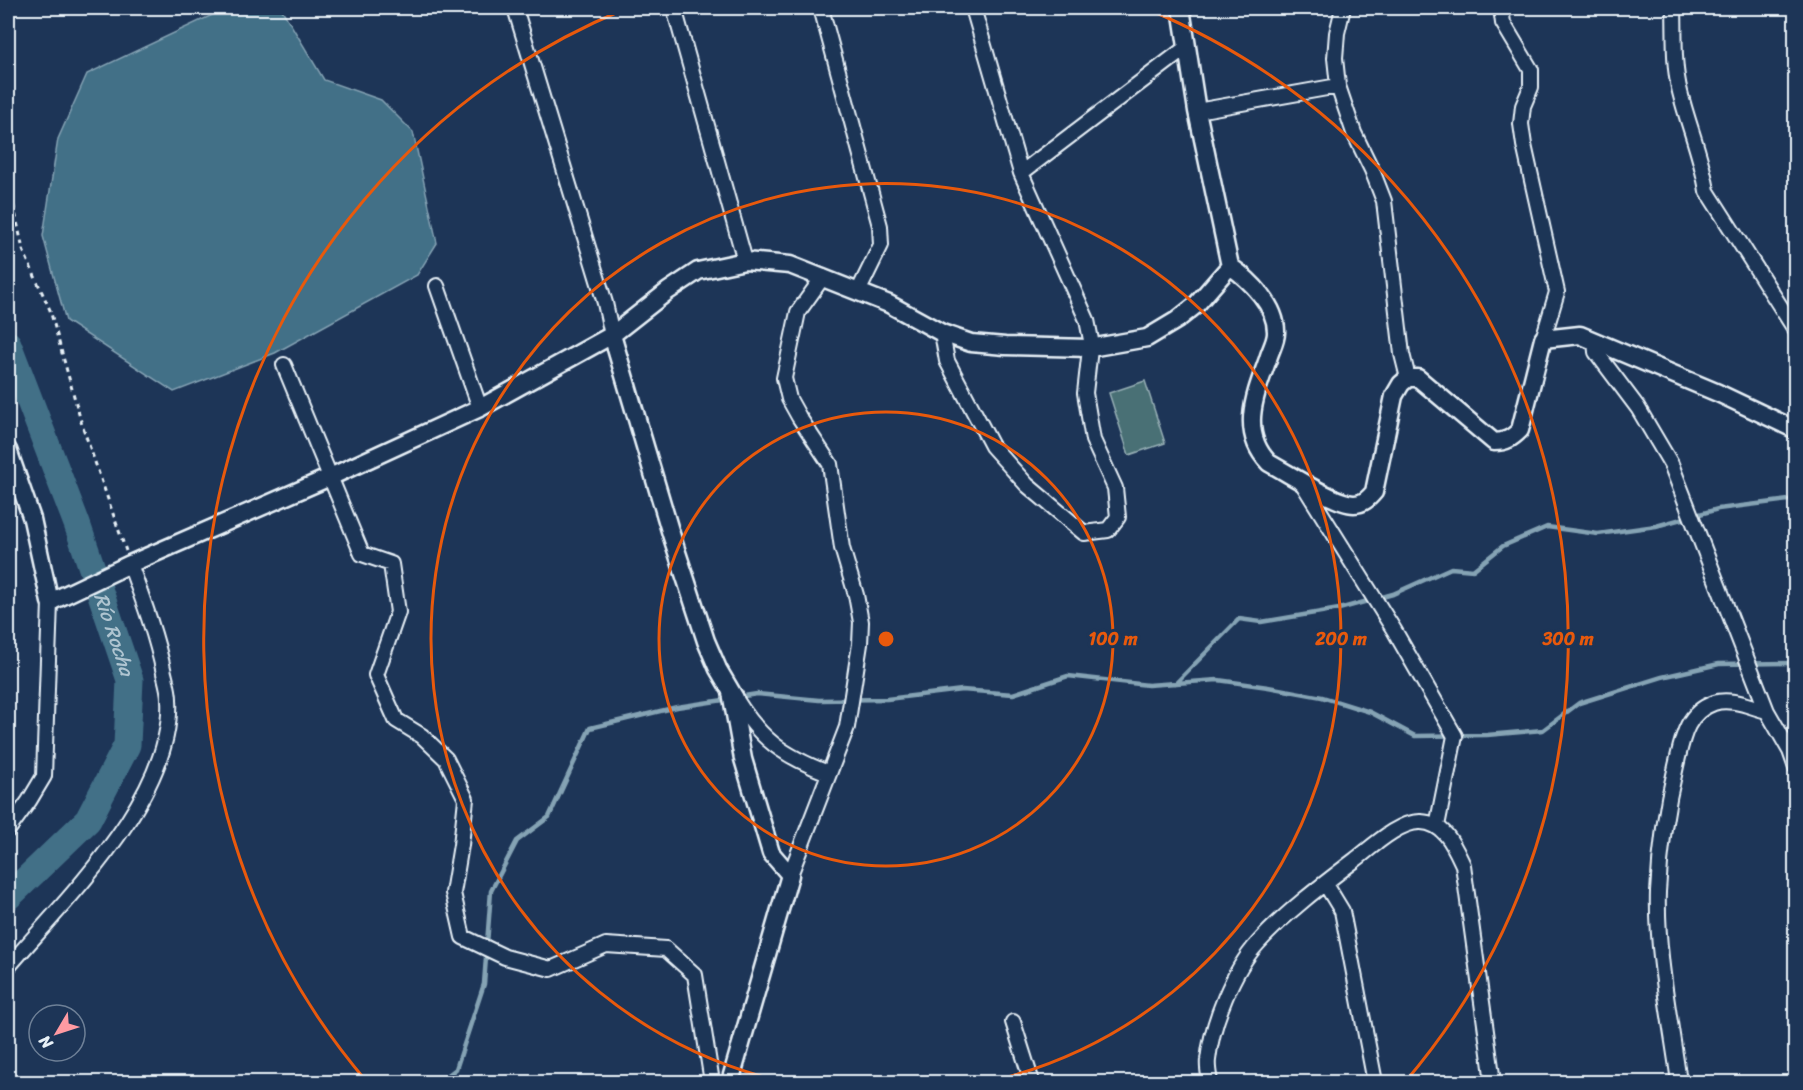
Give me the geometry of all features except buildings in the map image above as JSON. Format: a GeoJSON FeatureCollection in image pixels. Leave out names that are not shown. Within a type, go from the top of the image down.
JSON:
{"type":"FeatureCollection","features":[{"type":"Feature","properties":{"kind":"street"},"geometry":{"type":"LineString","coordinates":[[674,8],[745,261]]}},
{"type":"Feature","properties":{"kind":"street"},"geometry":{"type":"LineString","coordinates":[[820,8],[880,226],[881,245],[858,292]]}},
{"type":"Feature","properties":{"kind":"street"},"geometry":{"type":"LineString","coordinates":[[1181,8],[1197,111],[1230,266],[1242,273],[1263,297],[1275,318],[1277,334],[1255,394],[1251,415],[1253,438],[1269,464],[1337,500],[1354,504],[1367,501],[1374,492],[1394,396],[1401,384],[1408,378],[1418,378],[1494,442],[1503,442],[1512,438],[1520,430],[1557,292],[1521,124],[1523,106],[1531,87],[1531,70],[1503,23],[1501,8]]}},
{"type":"Feature","properties":{"kind":"street"},"geometry":{"type":"LineString","coordinates":[[1343,8],[1337,33],[1335,58],[1338,86],[1354,133],[1384,201],[1402,354],[1408,378]]}},
{"type":"Feature","properties":{"kind":"street"},"geometry":{"type":"LineString","coordinates":[[1674,8],[1679,90],[1703,168],[1707,191],[1796,332]]}},
{"type":"Feature","properties":{"kind":"street"},"geometry":{"type":"LineString","coordinates":[[519,9],[605,303],[612,335],[671,534],[706,641],[718,669],[750,722],[769,742],[803,763],[828,773]]}},
{"type":"Feature","properties":{"kind":"street"},"geometry":{"type":"LineString","coordinates":[[942,333],[947,361],[992,446],[1028,485],[1084,533],[1108,530],[1118,516],[1115,488],[1093,440],[1085,393],[1091,340],[1087,320],[1021,173],[978,10]]}},
{"type":"Feature","properties":{"kind":"street"},"geometry":{"type":"LineString","coordinates":[[1021,173],[1187,47]]}},
{"type":"Feature","properties":{"kind":"street"},"geometry":{"type":"LineString","coordinates":[[1197,111],[1338,86]]}},
{"type":"Feature","properties":{"kind":"street"},"geometry":{"type":"LineString","coordinates":[[50,602],[123,567],[330,477],[480,408],[612,335],[668,291],[698,271],[745,261],[789,265],[889,304],[942,333],[971,343],[1090,348],[1148,338],[1196,305],[1230,266]]}},
{"type":"Feature","properties":{"kind":"street"},"geometry":{"type":"LineString","coordinates":[[730,1083],[790,875],[847,727],[860,644],[861,622],[856,595],[842,548],[830,464],[789,399],[784,378],[798,312],[823,277]]}},
{"type":"Feature","properties":{"kind":"street"},"geometry":{"type":"LineString","coordinates":[[437,286],[480,408]]}},
{"type":"Feature","properties":{"kind":"street"},"geometry":{"type":"LineString","coordinates":[[1543,339],[1580,335],[1718,393],[1796,430]]}},
{"type":"Feature","properties":{"kind":"street"},"geometry":{"type":"LineString","coordinates":[[1595,341],[1596,352],[1638,408],[1671,464],[1767,711],[1790,751],[1796,768]]}},
{"type":"Feature","properties":{"kind":"street"},"geometry":{"type":"LineString","coordinates":[[284,365],[362,554],[391,564],[398,612],[376,675],[396,720],[422,736],[446,759],[466,799],[453,893],[463,937],[505,957],[551,969],[606,945],[666,949],[695,975],[712,1083]]}},
{"type":"Feature","properties":{"kind":"street"},"geometry":{"type":"LineString","coordinates":[[8,450],[32,519],[50,602],[44,776],[8,830]]}},
{"type":"Feature","properties":{"kind":"street"},"geometry":{"type":"LineString","coordinates":[[1300,479],[1394,630],[1455,736],[1437,826]]}},
{"type":"Feature","properties":{"kind":"street"},"geometry":{"type":"LineString","coordinates":[[8,967],[101,859],[134,814],[167,738],[169,699],[158,644],[123,567]]}},
{"type":"Feature","properties":{"kind":"street"},"geometry":{"type":"LineString","coordinates":[[733,695],[743,759],[771,853],[790,875]]}},
{"type":"Feature","properties":{"kind":"street"},"geometry":{"type":"LineString","coordinates":[[1679,1083],[1661,950],[1658,893],[1665,808],[1685,730],[1691,718],[1703,708],[1716,702],[1732,702],[1767,711]]}},
{"type":"Feature","properties":{"kind":"street"},"geometry":{"type":"LineString","coordinates":[[1210,1083],[1208,1060],[1217,1021],[1229,987],[1257,944],[1325,883],[1385,837],[1406,824],[1421,822],[1437,826],[1452,841],[1463,865],[1493,1083]]}},
{"type":"Feature","properties":{"kind":"street"},"geometry":{"type":"LineString","coordinates":[[1325,883],[1342,912],[1375,1083]]}},
{"type":"Feature","properties":{"kind":"street"},"geometry":{"type":"LineString","coordinates":[[1013,1022],[1032,1083]]}},
{"type":"Feature","properties":{"kind":"path"},"geometry":{"type":"LineString","coordinates":[[8,179],[23,250],[50,310],[123,567]]}},
{"type":"Feature","properties":{"kind":"green space"},"geometry":{"type":"Polygon","coordinates":[[[1145,381],[1165,443],[1129,455],[1109,393],[1145,381]]]}},
{"type":"Feature","properties":{"kind":"water"},"geometry":{"type":"Polygon","coordinates":[[[227,8],[281,8],[324,80],[381,100],[413,132],[437,243],[417,275],[275,353],[174,392],[66,321],[43,236],[58,139],[87,74],[227,8]]]}},
{"type":"Feature","properties":{"kind":"waterway","name":"Río Rocha"},"geometry":{"type":"LineString","coordinates":[[8,344],[77,524],[130,680],[127,745],[88,820],[8,897]]}},
{"type":"Feature","properties":{"kind":"waterway"},"geometry":{"type":"LineString","coordinates":[[1176,683],[1239,619],[1261,622],[1339,609],[1393,594],[1451,568],[1473,570],[1503,546],[1547,527],[1598,534],[1656,526],[1718,509],[1796,499]]}},
{"type":"Feature","properties":{"kind":"waterway"},"geometry":{"type":"LineString","coordinates":[[738,697],[757,694],[819,700],[887,699],[962,690],[1013,694],[1068,676],[1148,685],[1218,680],[1322,697],[1370,712],[1415,736],[1487,735],[1543,730],[1579,703],[1662,677],[1719,664],[1796,663]]}},
{"type":"Feature","properties":{"kind":"waterway"},"geometry":{"type":"LineString","coordinates":[[439,1082],[456,1069],[484,984],[491,891],[517,841],[549,817],[590,728],[677,707],[730,699]]}}]}
